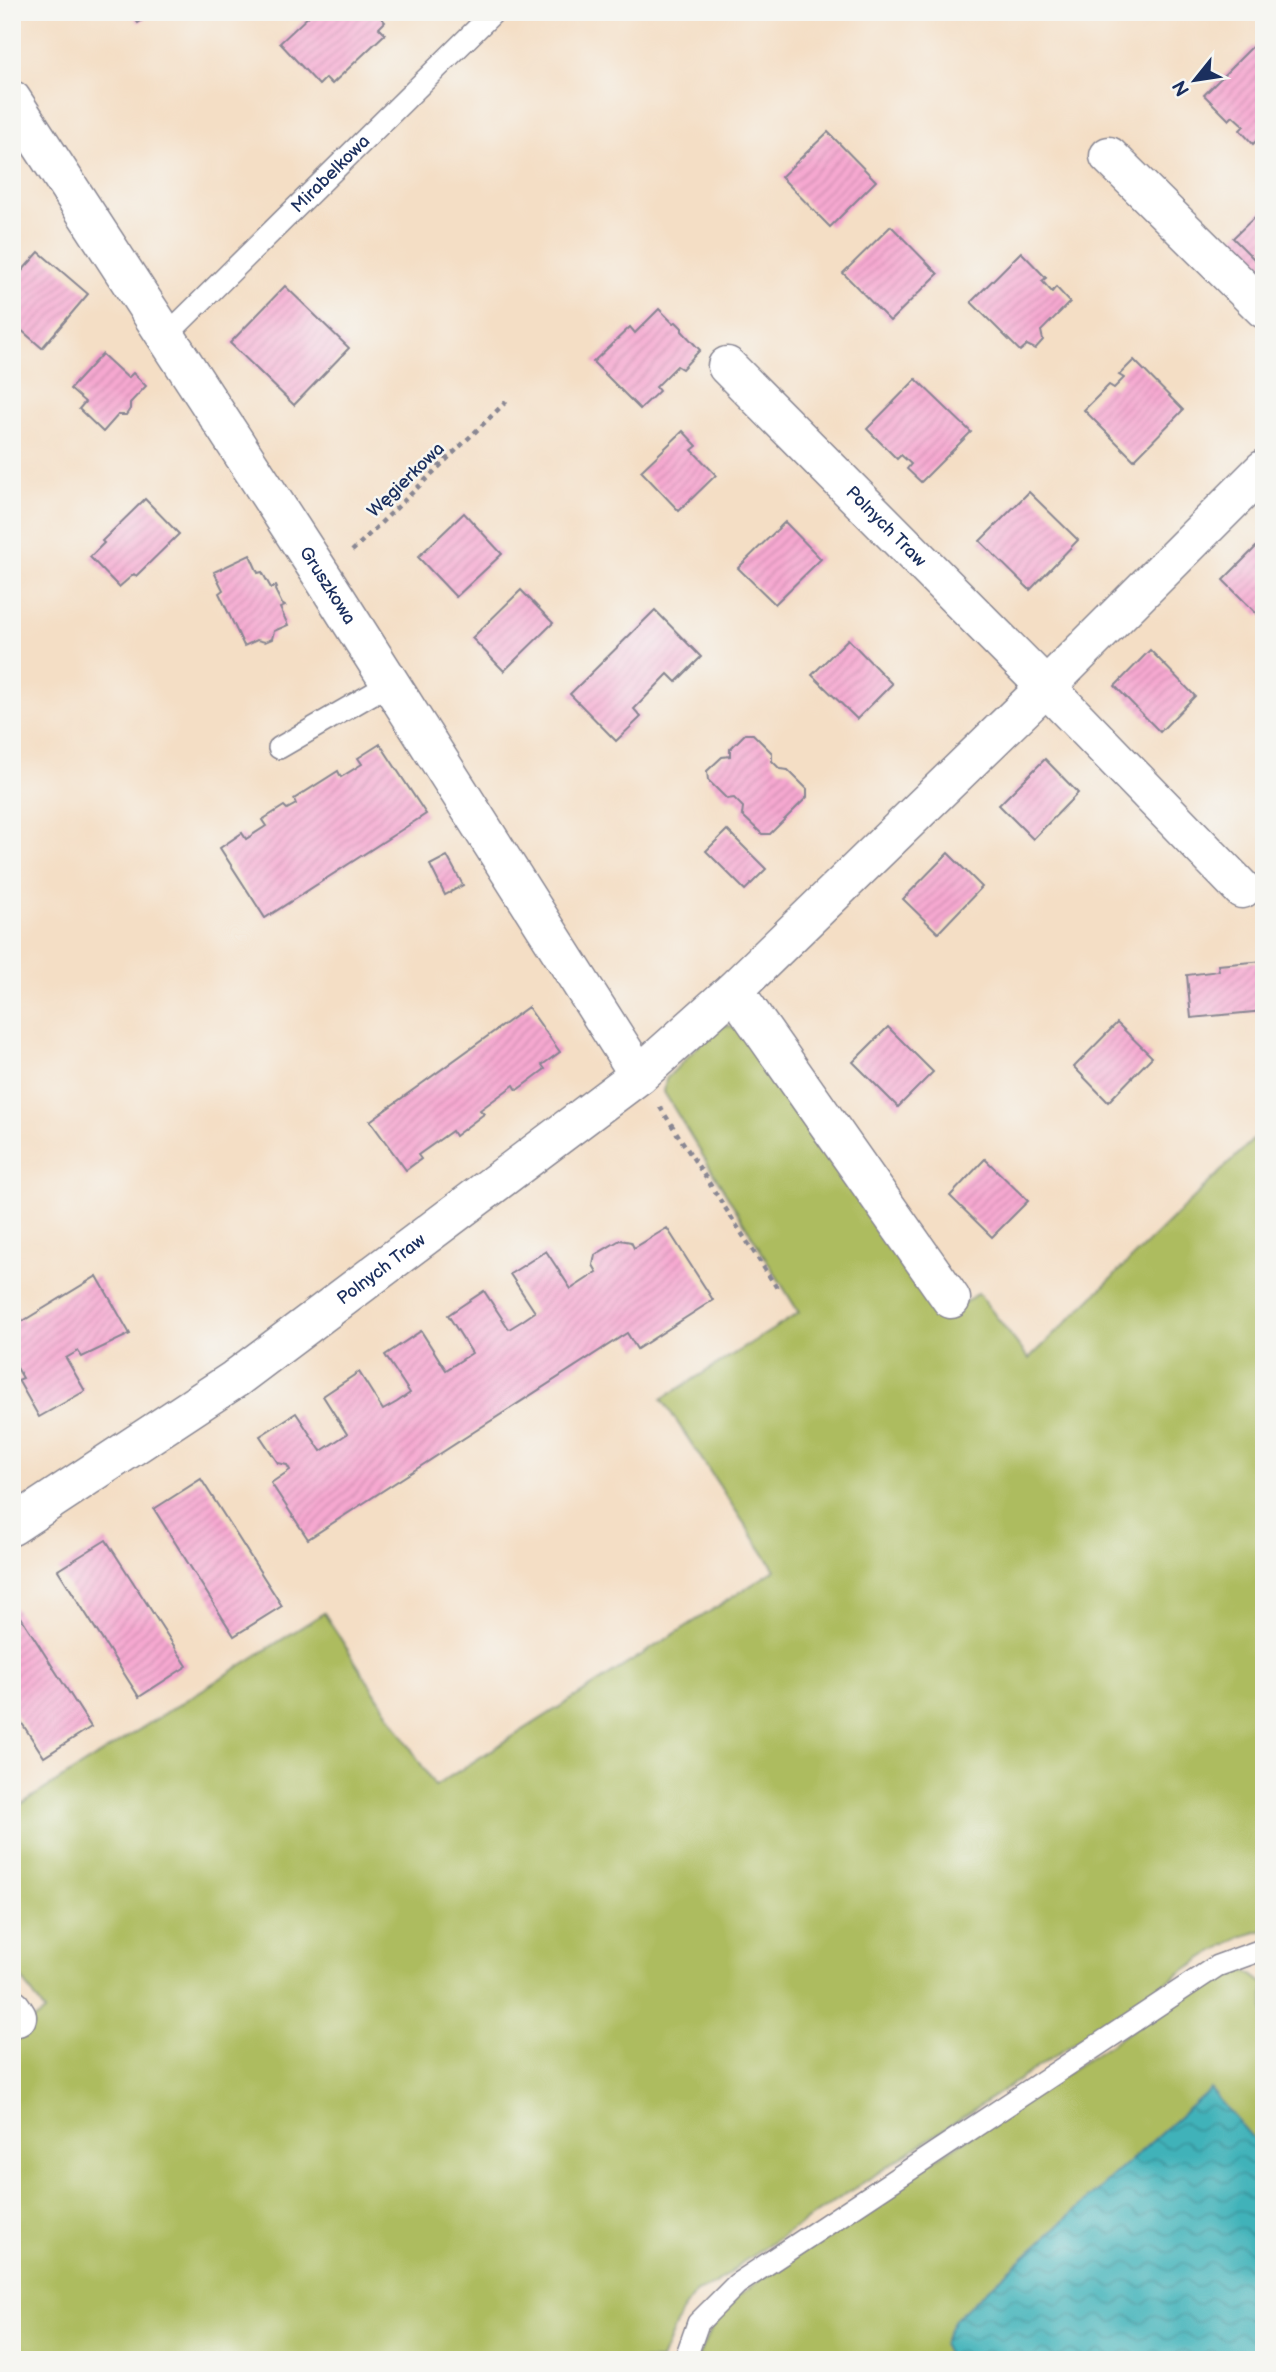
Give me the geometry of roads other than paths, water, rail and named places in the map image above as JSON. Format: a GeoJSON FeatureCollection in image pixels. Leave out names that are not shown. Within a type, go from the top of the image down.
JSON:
{"type":"FeatureCollection","features":[{"type":"Feature","properties":{"kind":"street","name":"Gruszkowa"},"geometry":{"type":"LineString","coordinates":[[12,100],[391,683],[639,1075]]}},
{"type":"Feature","properties":{"kind":"street"},"geometry":{"type":"LineString","coordinates":[[1109,156],[1264,309]]}},
{"type":"Feature","properties":{"kind":"street","name":"Polnych Traw"},"geometry":{"type":"LineString","coordinates":[[727,366],[1242,889]]}},
{"type":"Feature","properties":{"kind":"street","name":"Polnych Traw"},"geometry":{"type":"LineString","coordinates":[[12,1526],[235,1379],[639,1075],[734,990],[1046,687],[1264,469]]}},
{"type":"Feature","properties":{"kind":"street"},"geometry":{"type":"LineString","coordinates":[[734,990],[951,1299]]}},
{"type":"Feature","properties":{"kind":"lane","name":"Mirabelkowa"},"geometry":{"type":"LineString","coordinates":[[166,336],[494,12]]}},
{"type":"Feature","properties":{"kind":"lane"},"geometry":{"type":"LineString","coordinates":[[279,748],[391,683]]}},
{"type":"Feature","properties":{"kind":"lane"},"geometry":{"type":"LineString","coordinates":[[685,2360],[698,2323],[737,2284],[1217,1966],[1264,1949]]}},
{"type":"Feature","properties":{"kind":"water"},"geometry":{"type":"Polygon","coordinates":[[[1210,2089],[1264,2151],[1264,2360],[950,2360],[942,2344],[955,2319],[1210,2089]]]}}]}
